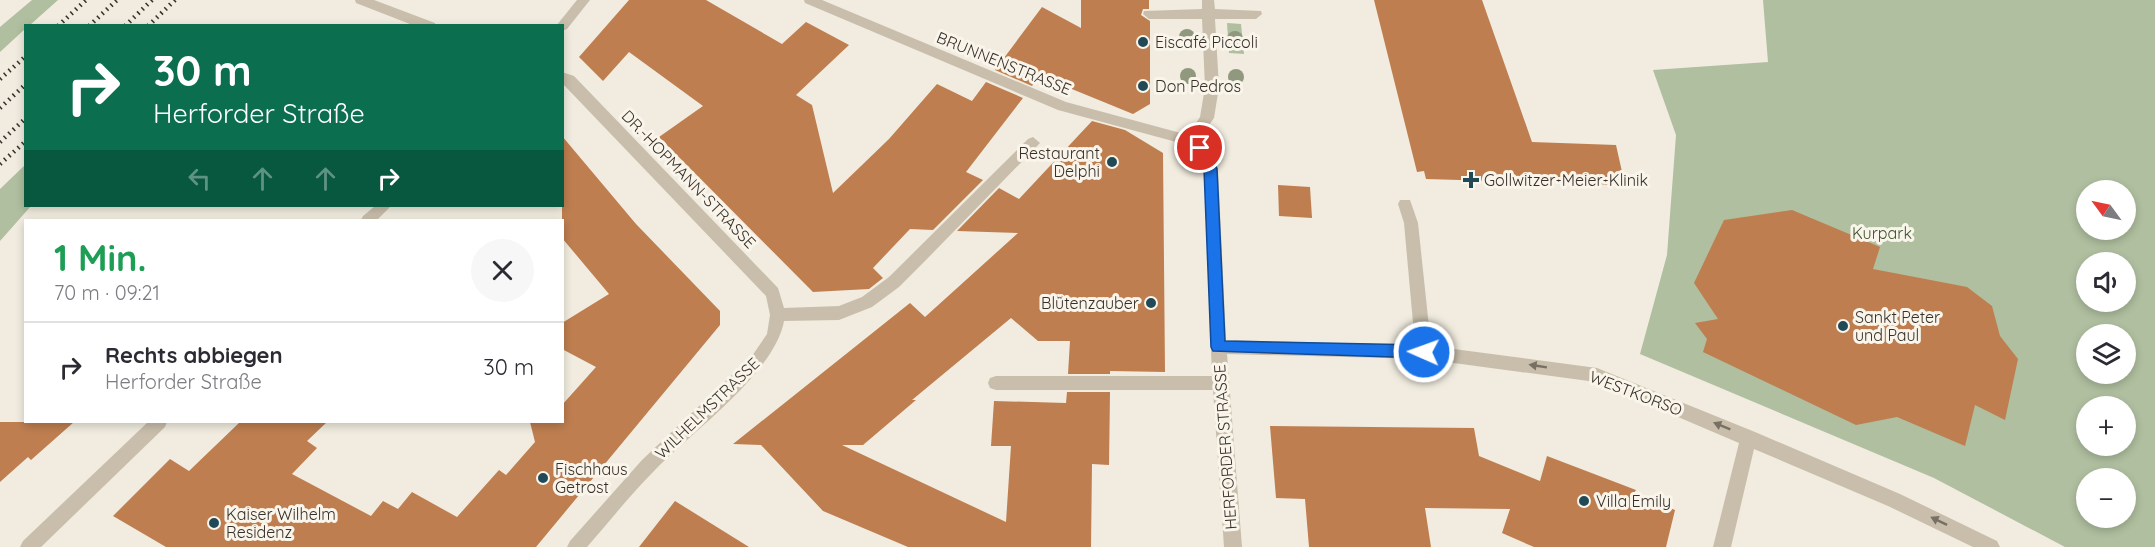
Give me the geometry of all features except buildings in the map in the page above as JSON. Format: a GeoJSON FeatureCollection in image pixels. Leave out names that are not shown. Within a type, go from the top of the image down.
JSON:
{"type":"FeatureCollection","features":[{"type":"Feature","properties":{"kind":"street"},"geometry":{"type":"LineString","coordinates":[[361,0],[412,23]]}},
{"type":"Feature","properties":{"kind":"street"},"geometry":{"type":"LineString","coordinates":[[564,24],[584,0]]}},
{"type":"Feature","properties":{"kind":"street","name":"BRUNNENSTRASSE"},"geometry":{"type":"LineString","coordinates":[[810,0],[934,54],[1063,106],[1164,131],[1190,142]]}},
{"type":"Feature","properties":{"kind":"street"},"geometry":{"type":"LineString","coordinates":[[1190,142],[1207,118],[1212,87],[1209,7]]}},
{"type":"Feature","properties":{"kind":"street"},"geometry":{"type":"LineString","coordinates":[[1149,14],[1209,7],[1256,14]]}},
{"type":"Feature","properties":{"kind":"street","name":"DR.-HOPMANN-STRASSE"},"geometry":{"type":"LineString","coordinates":[[564,78],[569,80],[773,293],[778,315]]}},
{"type":"Feature","properties":{"kind":"street"},"geometry":{"type":"LineString","coordinates":[[778,315],[839,313],[867,302],[894,282],[920,257],[1033,142]]}},
{"type":"Feature","properties":{"kind":"street","name":"HERFORDER STRASSE"},"geometry":{"type":"LineString","coordinates":[[1190,142],[1207,156],[1211,169],[1220,383],[1233,547]]}},
{"type":"Feature","properties":{"kind":"street"},"geometry":{"type":"LineString","coordinates":[[1405,204],[1411,223],[1424,352]]}},
{"type":"Feature","properties":{"kind":"street"},"geometry":{"type":"LineString","coordinates":[[369,219],[383,207]]}},
{"type":"Feature","properties":{"kind":"street","name":"WILHELMSTRASSE"},"geometry":{"type":"LineString","coordinates":[[576,547],[648,465],[758,361],[774,336],[778,315]]}},
{"type":"Feature","properties":{"kind":"street","name":"WESTKORSO"},"geometry":{"type":"LineString","coordinates":[[1218,347],[1424,352],[1598,375],[1894,500],[1992,547]]}},
{"type":"Feature","properties":{"kind":"street"},"geometry":{"type":"LineString","coordinates":[[996,383],[1220,383]]}},
{"type":"Feature","properties":{"kind":"street"},"geometry":{"type":"LineString","coordinates":[[29,547],[158,423]]}},
{"type":"Feature","properties":{"kind":"street"},"geometry":{"type":"LineString","coordinates":[[1722,547],[1749,437]]}},
{"type":"Feature","properties":{"kind":"green space"},"geometry":{"type":"Polygon","coordinates":[[[32,0],[58,0],[31,24],[24,24],[24,30],[0,52],[0,27],[32,0]]]}},
{"type":"Feature","properties":{"kind":"green space","name":"Kurpark"},"geometry":{"type":"Polygon","coordinates":[[[1763,0],[2155,0],[2155,547],[2065,547],[1934,478],[1640,354],[1667,255],[1676,135],[1653,70],[1768,62],[1763,0]]]}},
{"type":"Feature","properties":{"kind":"green space"},"geometry":{"type":"Polygon","coordinates":[[[1227,23],[1241,24],[1244,54],[1229,53],[1227,23]]]}},
{"type":"Feature","properties":{"kind":"green space"},"geometry":{"type":"Polygon","coordinates":[[[24,166],[24,207],[30,207],[0,241],[0,189],[24,166]]]}},
{"type":"Feature","properties":{"kind":"railway"},"geometry":{"type":"LineString","coordinates":[[60,24],[86,0]]}},
{"type":"Feature","properties":{"kind":"railway"},"geometry":{"type":"LineString","coordinates":[[91,24],[117,0]]}},
{"type":"Feature","properties":{"kind":"railway"},"geometry":{"type":"LineString","coordinates":[[127,24],[152,0]]}},
{"type":"Feature","properties":{"kind":"railway"},"geometry":{"type":"LineString","coordinates":[[150,24],[175,0]]}},
{"type":"Feature","properties":{"kind":"railway"},"geometry":{"type":"LineString","coordinates":[[0,79],[24,58]]}},
{"type":"Feature","properties":{"kind":"railway"},"geometry":{"type":"LineString","coordinates":[[0,108],[24,86]]}},
{"type":"Feature","properties":{"kind":"railway"},"geometry":{"type":"LineString","coordinates":[[0,142],[24,120]]}},
{"type":"Feature","properties":{"kind":"railway"},"geometry":{"type":"LineString","coordinates":[[0,164],[24,143]]}},
{"type":"Feature","properties":{"kind":"place","name":"Eiscafé Piccoli"},"geometry":{"type":"Point","coordinates":[1143,42]}},
{"type":"Feature","properties":{"kind":"place","name":"Don Pedros"},"geometry":{"type":"Point","coordinates":[1143,86]}},
{"type":"Feature","properties":{"kind":"place","name":"Restaurant Delphi"},"geometry":{"type":"Point","coordinates":[1112,162]}},
{"type":"Feature","properties":{"kind":"place","name":"Gollwitzer-Meier-Klinik"},"geometry":{"type":"Point","coordinates":[1471,180]}},
{"type":"Feature","properties":{"kind":"place","name":"Blütenzauber"},"geometry":{"type":"Point","coordinates":[1151,303]}},
{"type":"Feature","properties":{"kind":"place","name":"Sankt Peter und Paul"},"geometry":{"type":"Point","coordinates":[1843,326]}},
{"type":"Feature","properties":{"kind":"place","name":"Fischhaus Getrost"},"geometry":{"type":"Point","coordinates":[543,478]}},
{"type":"Feature","properties":{"kind":"place","name":"Villa Emily"},"geometry":{"type":"Point","coordinates":[1584,501]}},
{"type":"Feature","properties":{"kind":"place","name":"Kaiser Wilhelm Residenz"},"geometry":{"type":"Point","coordinates":[214,523]}},
{"type":"Feature","properties":{"kind":"route"},"geometry":{"type":"LineString","coordinates":[[1200,148],[1207,156],[1211,169],[1218,347],[1424,352]]}}]}
